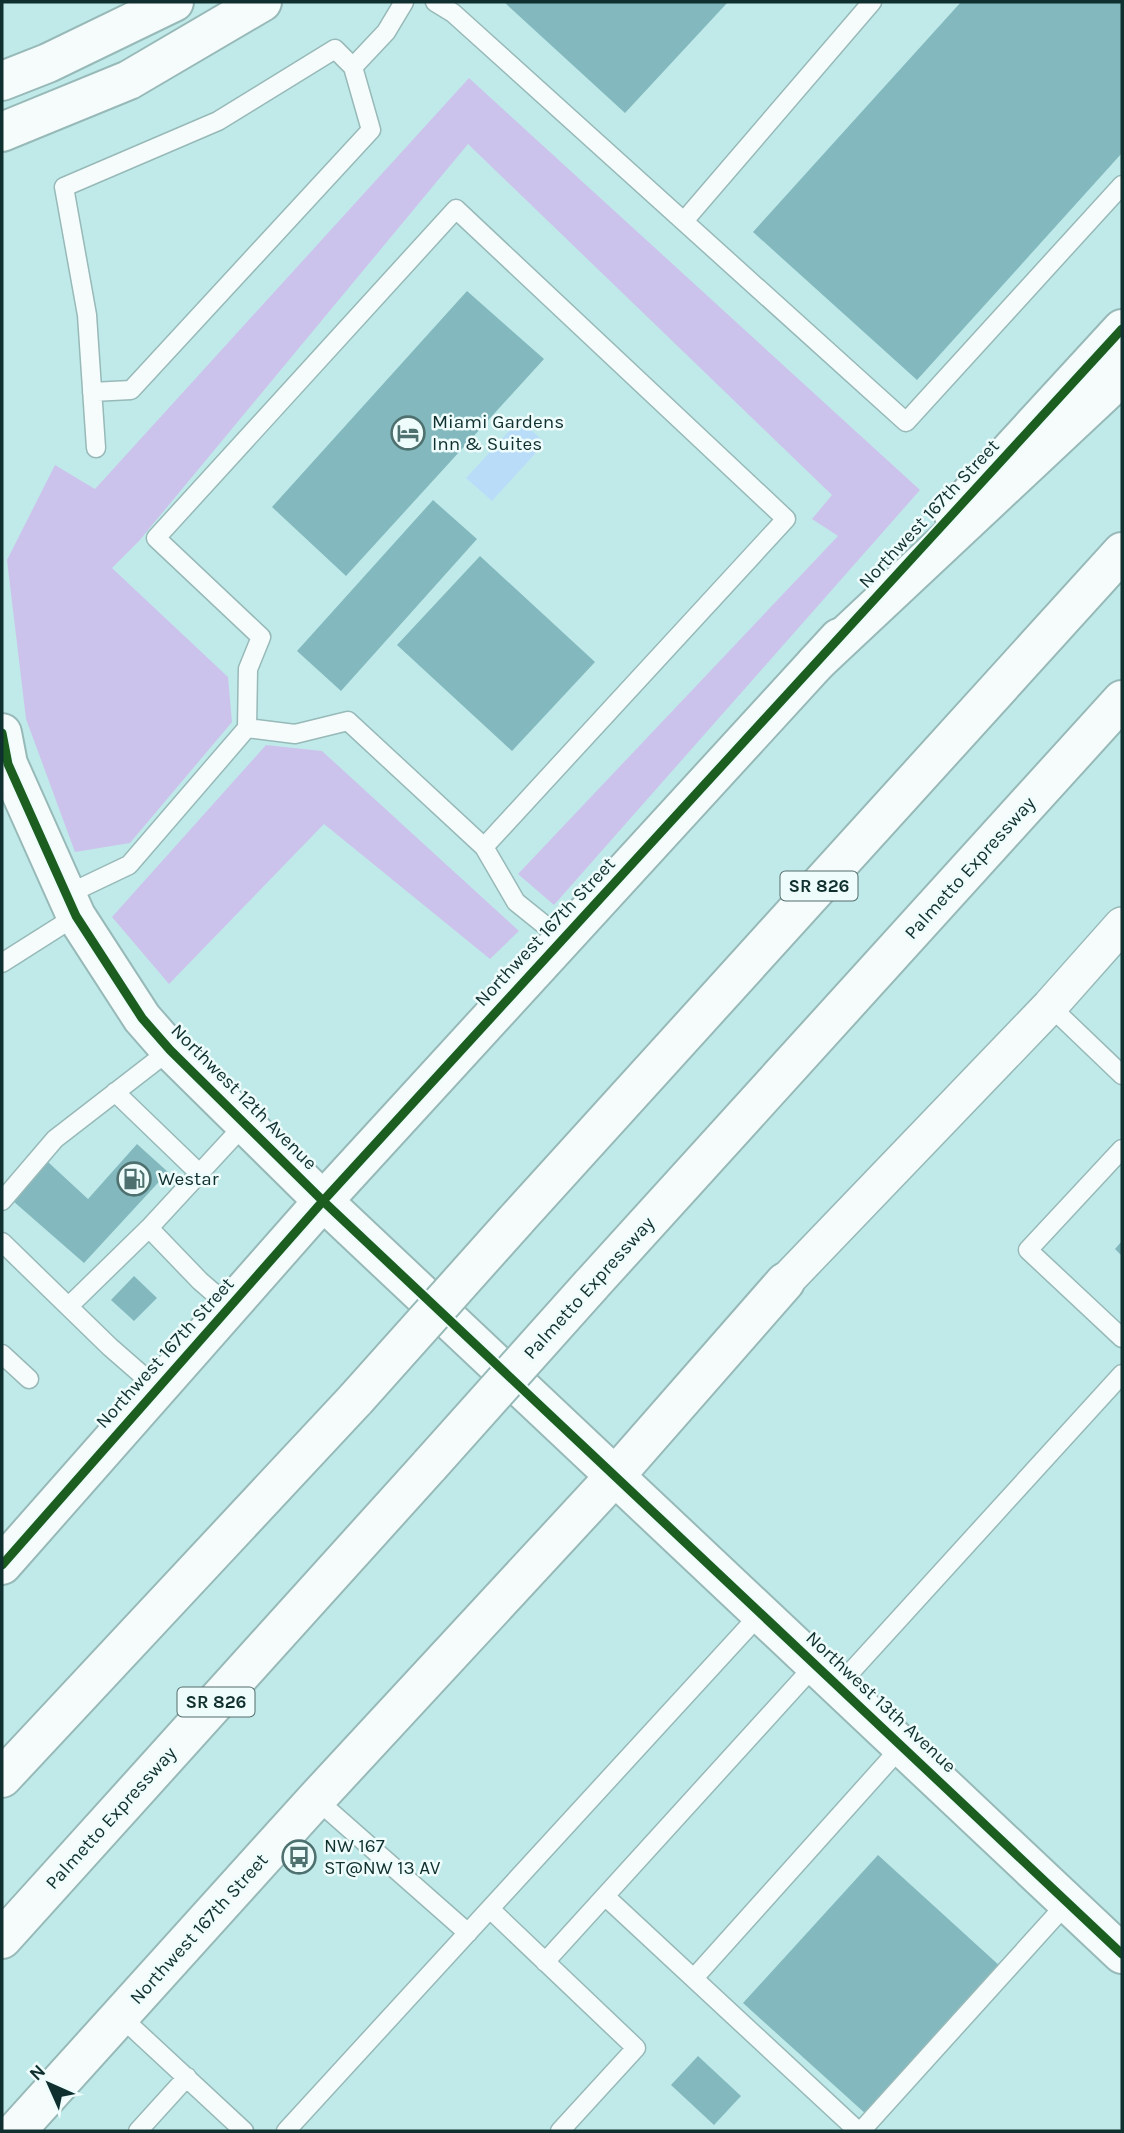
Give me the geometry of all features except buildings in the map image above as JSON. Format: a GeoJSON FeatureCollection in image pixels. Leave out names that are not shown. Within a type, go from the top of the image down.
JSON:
{"type":"FeatureCollection","features":[{"type":"Feature","properties":{"kind":"main road"},"geometry":{"type":"LineString","coordinates":[[2,81],[48,63],[174,2]]}},
{"type":"Feature","properties":{"kind":"main road"},"geometry":{"type":"LineString","coordinates":[[2,132],[129,80],[262,2]]}},
{"type":"Feature","properties":{"kind":"main road","name":"Northwest 167th Street"},"geometry":{"type":"LineString","coordinates":[[2,1564],[323,1201],[1122,329]]}},
{"type":"Feature","properties":{"kind":"main road"},"geometry":{"type":"LineString","coordinates":[[816,663],[1122,376]]}},
{"type":"Feature","properties":{"kind":"main road","name":"SR 826"},"geometry":{"type":"LineString","coordinates":[[2,1778],[356,1399],[1122,552]]}},
{"type":"Feature","properties":{"kind":"main road","name":"Palmetto Expressway"},"geometry":{"type":"LineString","coordinates":[[2,1939],[1122,700]]}},
{"type":"Feature","properties":{"kind":"main road","name":"Northwest 12th Avenue"},"geometry":{"type":"LineString","coordinates":[[2,733],[8,764],[71,906],[142,1018],[170,1050],[323,1201],[615,1476]]}},
{"type":"Feature","properties":{"kind":"main road","name":"Northwest 167th Street"},"geometry":{"type":"LineString","coordinates":[[16,2131],[615,1476],[785,1282]]}},
{"type":"Feature","properties":{"kind":"main road","name":"Northwest 13th Avenue"},"geometry":{"type":"LineString","coordinates":[[615,1476],[1122,1954]]}},
{"type":"Feature","properties":{"kind":"street","name":"Northwest 167th Street"},"geometry":{"type":"LineString","coordinates":[[785,1282],[1050,1006],[1122,925]]}},
{"type":"Feature","properties":{"kind":"lane"},"geometry":{"type":"LineString","coordinates":[[353,67],[386,32],[404,2]]}},
{"type":"Feature","properties":{"kind":"lane"},"geometry":{"type":"LineString","coordinates":[[435,2],[463,22],[906,422],[1122,185]]}},
{"type":"Feature","properties":{"kind":"lane"},"geometry":{"type":"LineString","coordinates":[[684,222],[872,2]]}},
{"type":"Feature","properties":{"kind":"lane"},"geometry":{"type":"LineString","coordinates":[[92,392],[131,390],[371,130],[353,67],[335,48],[218,121],[64,187],[87,316],[92,392],[96,447]]}},
{"type":"Feature","properties":{"kind":"lane"},"geometry":{"type":"LineString","coordinates":[[2,963],[71,906],[129,865],[247,728],[248,669],[261,637],[156,538],[456,209],[786,519],[484,847]]}},
{"type":"Feature","properties":{"kind":"lane"},"geometry":{"type":"LineString","coordinates":[[247,728],[295,734],[348,721],[484,847],[516,902],[562,939]]}},
{"type":"Feature","properties":{"kind":"lane"},"geometry":{"type":"LineString","coordinates":[[1050,1006],[1122,1075]]}},
{"type":"Feature","properties":{"kind":"lane"},"geometry":{"type":"LineString","coordinates":[[2,1201],[55,1139],[170,1050]]}},
{"type":"Feature","properties":{"kind":"lane"},"geometry":{"type":"LineString","coordinates":[[115,1093],[199,1173]]}},
{"type":"Feature","properties":{"kind":"lane"},"geometry":{"type":"LineString","coordinates":[[69,1306],[149,1228],[245,1124]]}},
{"type":"Feature","properties":{"kind":"lane"},"geometry":{"type":"LineString","coordinates":[[1122,1149],[1028,1250],[1122,1338]]}},
{"type":"Feature","properties":{"kind":"lane"},"geometry":{"type":"LineString","coordinates":[[149,1228],[200,1281],[230,1307]]}},
{"type":"Feature","properties":{"kind":"lane"},"geometry":{"type":"LineString","coordinates":[[2,1242],[110,1348],[157,1388]]}},
{"type":"Feature","properties":{"kind":"lane"},"geometry":{"type":"LineString","coordinates":[[2,1354],[29,1378]]}},
{"type":"Feature","properties":{"kind":"lane"},"geometry":{"type":"LineString","coordinates":[[545,1962],[1122,1374]]}},
{"type":"Feature","properties":{"kind":"lane"},"geometry":{"type":"LineString","coordinates":[[286,2131],[761,1614]]}},
{"type":"Feature","properties":{"kind":"lane"},"geometry":{"type":"LineString","coordinates":[[694,1978],[902,1746]]}},
{"type":"Feature","properties":{"kind":"lane"},"geometry":{"type":"LineString","coordinates":[[316,1800],[468,1933]]}},
{"type":"Feature","properties":{"kind":"lane"},"geometry":{"type":"LineString","coordinates":[[606,1897],[860,2131],[1068,1902]]}},
{"type":"Feature","properties":{"kind":"lane"},"geometry":{"type":"LineString","coordinates":[[490,1909],[636,2048],[560,2131]]}},
{"type":"Feature","properties":{"kind":"lane"},"geometry":{"type":"LineString","coordinates":[[120,2016],[244,2131]]}},
{"type":"Feature","properties":{"kind":"lane"},"geometry":{"type":"LineString","coordinates":[[138,2131],[187,2077]]}},
{"type":"Feature","properties":{"kind":"shaded area"},"geometry":{"type":"Polygon","coordinates":[[[469,78],[920,490],[554,905],[518,874],[838,536],[812,519],[832,495],[468,144],[139,541],[112,568],[228,677],[232,722],[130,843],[75,852],[26,719],[7,560],[55,465],[95,489],[469,78]]]}},
{"type":"Feature","properties":{"kind":"shaded area"},"geometry":{"type":"Polygon","coordinates":[[[266,745],[322,751],[519,931],[490,959],[324,824],[169,984],[112,917],[266,745]]]}},
{"type":"Feature","properties":{"kind":"water"},"geometry":{"type":"Polygon","coordinates":[[[520,419],[545,443],[492,501],[466,478],[520,419]]]}},
{"type":"Feature","properties":{"kind":"cycle path"},"geometry":{"type":"LineString","coordinates":[[2,1565],[323,1201],[1122,329]]}},
{"type":"Feature","properties":{"kind":"cycle path"},"geometry":{"type":"LineString","coordinates":[[2,733],[8,764],[76,916],[142,1018],[170,1050],[323,1201],[1122,1954]]}},
{"type":"Feature","properties":{"kind":"place","name":"Miami Gardens Inn & Suites"},"geometry":{"type":"Point","coordinates":[408,433]}},
{"type":"Feature","properties":{"kind":"place","name":"Westar"},"geometry":{"type":"Point","coordinates":[134,1179]}},
{"type":"Feature","properties":{"kind":"place","name":"NW 167 ST@NW 13 AV"},"geometry":{"type":"Point","coordinates":[299,1857]}}]}
